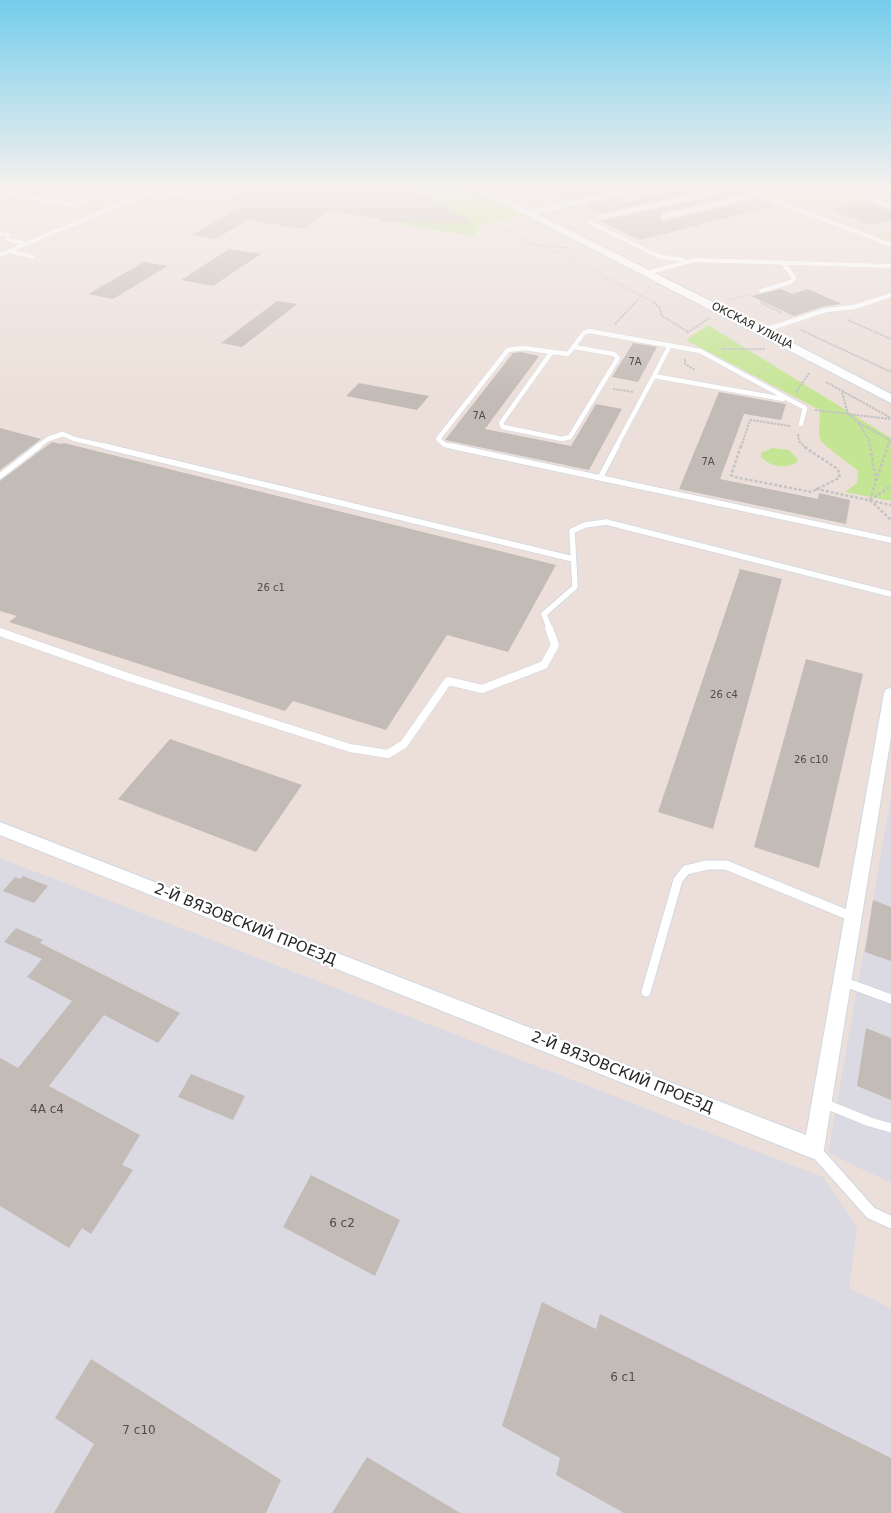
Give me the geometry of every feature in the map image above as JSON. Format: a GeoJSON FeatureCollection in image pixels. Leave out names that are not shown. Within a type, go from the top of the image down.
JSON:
{"type":"FeatureCollection","features":[{"type":"Feature","properties":{"kind":"main road","name":"ОКСКАЯ УЛИЦА"},"geometry":{"type":"LineString","coordinates":[[617,259],[762,331],[891,399]]}},
{"type":"Feature","properties":{"kind":"street"},"geometry":{"type":"LineString","coordinates":[[814,1149],[891,693]]}},
{"type":"Feature","properties":{"kind":"street","name":"2-Й ВЯЗОВСКИЙ ПРОЕЗД"},"geometry":{"type":"LineString","coordinates":[[0,828],[814,1149]]}},
{"type":"Feature","properties":{"kind":"lane"},"geometry":{"type":"LineString","coordinates":[[672,259],[685,261],[891,266]]}},
{"type":"Feature","properties":{"kind":"lane"},"geometry":{"type":"LineString","coordinates":[[647,273],[685,261]]}},
{"type":"Feature","properties":{"kind":"lane"},"geometry":{"type":"LineString","coordinates":[[761,291],[791,282],[794,278],[783,263]]}},
{"type":"Feature","properties":{"kind":"lane"},"geometry":{"type":"LineString","coordinates":[[762,331],[826,310],[854,307],[891,295]]}},
{"type":"Feature","properties":{"kind":"lane"},"geometry":{"type":"LineString","coordinates":[[800,426],[805,408],[704,352],[589,331],[582,334],[568,354],[523,348],[508,350],[439,436],[439,441],[445,445],[891,540]]}},
{"type":"Feature","properties":{"kind":"lane"},"geometry":{"type":"LineString","coordinates":[[582,334],[592,336]]}},
{"type":"Feature","properties":{"kind":"lane"},"geometry":{"type":"LineString","coordinates":[[600,478],[670,345]]}},
{"type":"Feature","properties":{"kind":"lane"},"geometry":{"type":"LineString","coordinates":[[551,353],[501,423],[503,427],[562,439],[570,437],[618,358],[614,354],[574,347]]}},
{"type":"Feature","properties":{"kind":"lane"},"geometry":{"type":"LineString","coordinates":[[654,376],[790,400]]}},
{"type":"Feature","properties":{"kind":"lane"},"geometry":{"type":"LineString","coordinates":[[0,476],[48,439],[63,434],[74,439],[573,559]]}},
{"type":"Feature","properties":{"kind":"lane"},"geometry":{"type":"LineString","coordinates":[[0,632],[128,677],[350,748],[388,754],[404,744],[448,681],[482,689],[544,665],[555,645],[544,614],[576,588],[572,532],[585,525],[606,522],[891,594]]}},
{"type":"Feature","properties":{"kind":"lane"},"geometry":{"type":"LineString","coordinates":[[646,992],[678,880],[686,870],[707,865],[726,865],[853,917]]}},
{"type":"Feature","properties":{"kind":"lane"},"geometry":{"type":"LineString","coordinates":[[842,980],[891,999]]}},
{"type":"Feature","properties":{"kind":"lane"},"geometry":{"type":"LineString","coordinates":[[821,1102],[870,1122],[891,1128]]}},
{"type":"Feature","properties":{"kind":"lane"},"geometry":{"type":"LineString","coordinates":[[814,1149],[871,1213],[891,1222]]}},
{"type":"Feature","properties":{"kind":"path"},"geometry":{"type":"LineString","coordinates":[[569,259],[656,303],[660,308],[661,315],[688,332]]}},
{"type":"Feature","properties":{"kind":"path"},"geometry":{"type":"LineString","coordinates":[[606,334],[653,284]]}},
{"type":"Feature","properties":{"kind":"path"},"geometry":{"type":"LineString","coordinates":[[730,300],[761,291]]}},
{"type":"Feature","properties":{"kind":"path"},"geometry":{"type":"LineString","coordinates":[[746,296],[795,320]]}},
{"type":"Feature","properties":{"kind":"path"},"geometry":{"type":"LineString","coordinates":[[670,345],[709,318]]}},
{"type":"Feature","properties":{"kind":"path"},"geometry":{"type":"LineString","coordinates":[[840,320],[849,320],[891,339]]}},
{"type":"Feature","properties":{"kind":"path"},"geometry":{"type":"LineString","coordinates":[[786,323],[891,372]]}},
{"type":"Feature","properties":{"kind":"path"},"geometry":{"type":"LineString","coordinates":[[693,349],[770,350]]}},
{"type":"Feature","properties":{"kind":"path"},"geometry":{"type":"LineString","coordinates":[[790,400],[810,372]]}},
{"type":"Feature","properties":{"kind":"path"},"geometry":{"type":"LineString","coordinates":[[606,387],[644,394]]}},
{"type":"Feature","properties":{"kind":"path"},"geometry":{"type":"LineString","coordinates":[[842,392],[848,414],[858,422],[891,440],[870,500]]}},
{"type":"Feature","properties":{"kind":"path"},"geometry":{"type":"LineString","coordinates":[[805,408],[891,420]]}},
{"type":"Feature","properties":{"kind":"path"},"geometry":{"type":"LineString","coordinates":[[750,420],[800,426],[797,437],[800,443],[837,467],[840,473],[836,480],[808,492],[731,475],[750,420]]}},
{"type":"Feature","properties":{"kind":"path"},"geometry":{"type":"LineString","coordinates":[[858,422],[868,440],[876,481]]}},
{"type":"Feature","properties":{"kind":"path"},"geometry":{"type":"LineString","coordinates":[[870,500],[891,486]]}},
{"type":"Feature","properties":{"kind":"path"},"geometry":{"type":"LineString","coordinates":[[816,489],[891,504]]}},
{"type":"Feature","properties":{"kind":"path"},"geometry":{"type":"LineString","coordinates":[[870,500],[891,520]]}},
{"type":"Feature","properties":{"kind":"shaded area"},"geometry":{"type":"Polygon","coordinates":[[[891,797],[891,1183],[828,1153],[891,797]]]}},
{"type":"Feature","properties":{"kind":"shaded area"},"geometry":{"type":"Polygon","coordinates":[[[0,858],[823,1177],[857,1227],[849,1288],[891,1308],[891,1513],[0,1513],[0,858]]]}},
{"type":"Feature","properties":{"kind":"green space"},"geometry":{"type":"Polygon","coordinates":[[[708,325],[891,438],[891,501],[845,492],[857,483],[858,471],[831,450],[820,438],[820,410],[686,340],[708,325]]]}},
{"type":"Feature","properties":{"kind":"green space"},"geometry":{"type":"Polygon","coordinates":[[[772,448],[789,450],[798,459],[796,463],[778,466],[769,463],[761,457],[761,453],[772,448]]]}},
{"type":"Feature","properties":{"kind":"building"},"geometry":{"type":"Polygon","coordinates":[[[214,259],[254,259],[213,286],[181,280],[214,259]]]}},
{"type":"Feature","properties":{"kind":"building"},"geometry":{"type":"Polygon","coordinates":[[[144,262],[168,266],[113,299],[88,294],[144,262]]]}},
{"type":"Feature","properties":{"kind":"building"},"geometry":{"type":"Polygon","coordinates":[[[781,289],[792,294],[808,289],[842,304],[825,306],[794,316],[751,296],[781,289]]]}},
{"type":"Feature","properties":{"kind":"building"},"geometry":{"type":"Polygon","coordinates":[[[277,301],[297,304],[242,347],[221,343],[277,301]]]}},
{"type":"Feature","properties":{"kind":"building"},"geometry":{"type":"Polygon","coordinates":[[[633,343],[657,347],[638,382],[612,377],[633,343]]]}},
{"type":"Feature","properties":{"kind":"building"},"geometry":{"type":"Polygon","coordinates":[[[521,352],[539,356],[485,429],[571,446],[596,404],[622,409],[589,470],[445,440],[513,353],[521,352]]]}},
{"type":"Feature","properties":{"kind":"building"},"geometry":{"type":"Polygon","coordinates":[[[359,383],[429,396],[417,410],[346,396],[359,383]]]}},
{"type":"Feature","properties":{"kind":"building"},"geometry":{"type":"Polygon","coordinates":[[[719,392],[786,404],[781,420],[744,414],[720,479],[818,499],[819,493],[850,500],[846,524],[679,489],[719,392]]]}},
{"type":"Feature","properties":{"kind":"building"},"geometry":{"type":"Polygon","coordinates":[[[0,428],[41,439],[0,470],[0,428]]]}},
{"type":"Feature","properties":{"kind":"building"},"geometry":{"type":"Polygon","coordinates":[[[52,442],[64,443],[556,565],[508,652],[447,635],[386,730],[293,701],[285,711],[9,622],[17,616],[0,611],[0,481],[52,442]]]}},
{"type":"Feature","properties":{"kind":"building"},"geometry":{"type":"Polygon","coordinates":[[[740,569],[782,579],[713,829],[658,812],[740,569]]]}},
{"type":"Feature","properties":{"kind":"building"},"geometry":{"type":"Polygon","coordinates":[[[806,659],[863,674],[819,868],[754,847],[806,659]]]}},
{"type":"Feature","properties":{"kind":"building"},"geometry":{"type":"Polygon","coordinates":[[[170,739],[302,785],[256,852],[118,799],[170,739]]]}},
{"type":"Feature","properties":{"kind":"building"},"geometry":{"type":"Polygon","coordinates":[[[23,876],[48,886],[34,903],[3,891],[15,877],[20,879],[23,876]]]}},
{"type":"Feature","properties":{"kind":"building"},"geometry":{"type":"Polygon","coordinates":[[[873,900],[891,907],[891,961],[865,952],[873,900]]]}},
{"type":"Feature","properties":{"kind":"building"},"geometry":{"type":"Polygon","coordinates":[[[16,928],[43,940],[40,943],[180,1013],[158,1043],[104,1015],[49,1086],[140,1135],[122,1165],[133,1170],[91,1234],[82,1228],[69,1248],[0,1206],[0,1058],[18,1068],[72,1001],[27,977],[42,959],[4,942],[16,928]]]}},
{"type":"Feature","properties":{"kind":"building"},"geometry":{"type":"Polygon","coordinates":[[[866,1028],[891,1038],[891,1100],[857,1086],[866,1028]]]}},
{"type":"Feature","properties":{"kind":"building"},"geometry":{"type":"Polygon","coordinates":[[[191,1074],[245,1096],[233,1120],[178,1097],[191,1074]]]}},
{"type":"Feature","properties":{"kind":"building"},"geometry":{"type":"Polygon","coordinates":[[[311,1175],[400,1220],[375,1276],[283,1227],[311,1175]]]}},
{"type":"Feature","properties":{"kind":"building"},"geometry":{"type":"Polygon","coordinates":[[[542,1302],[596,1329],[600,1314],[891,1458],[891,1513],[624,1513],[556,1475],[560,1458],[502,1426],[542,1302]]]}},
{"type":"Feature","properties":{"kind":"building"},"geometry":{"type":"Polygon","coordinates":[[[91,1359],[281,1480],[266,1513],[54,1513],[94,1444],[55,1418],[91,1359]]]}},
{"type":"Feature","properties":{"kind":"building"},"geometry":{"type":"Polygon","coordinates":[[[367,1457],[460,1513],[332,1513],[367,1457]]]}}]}
